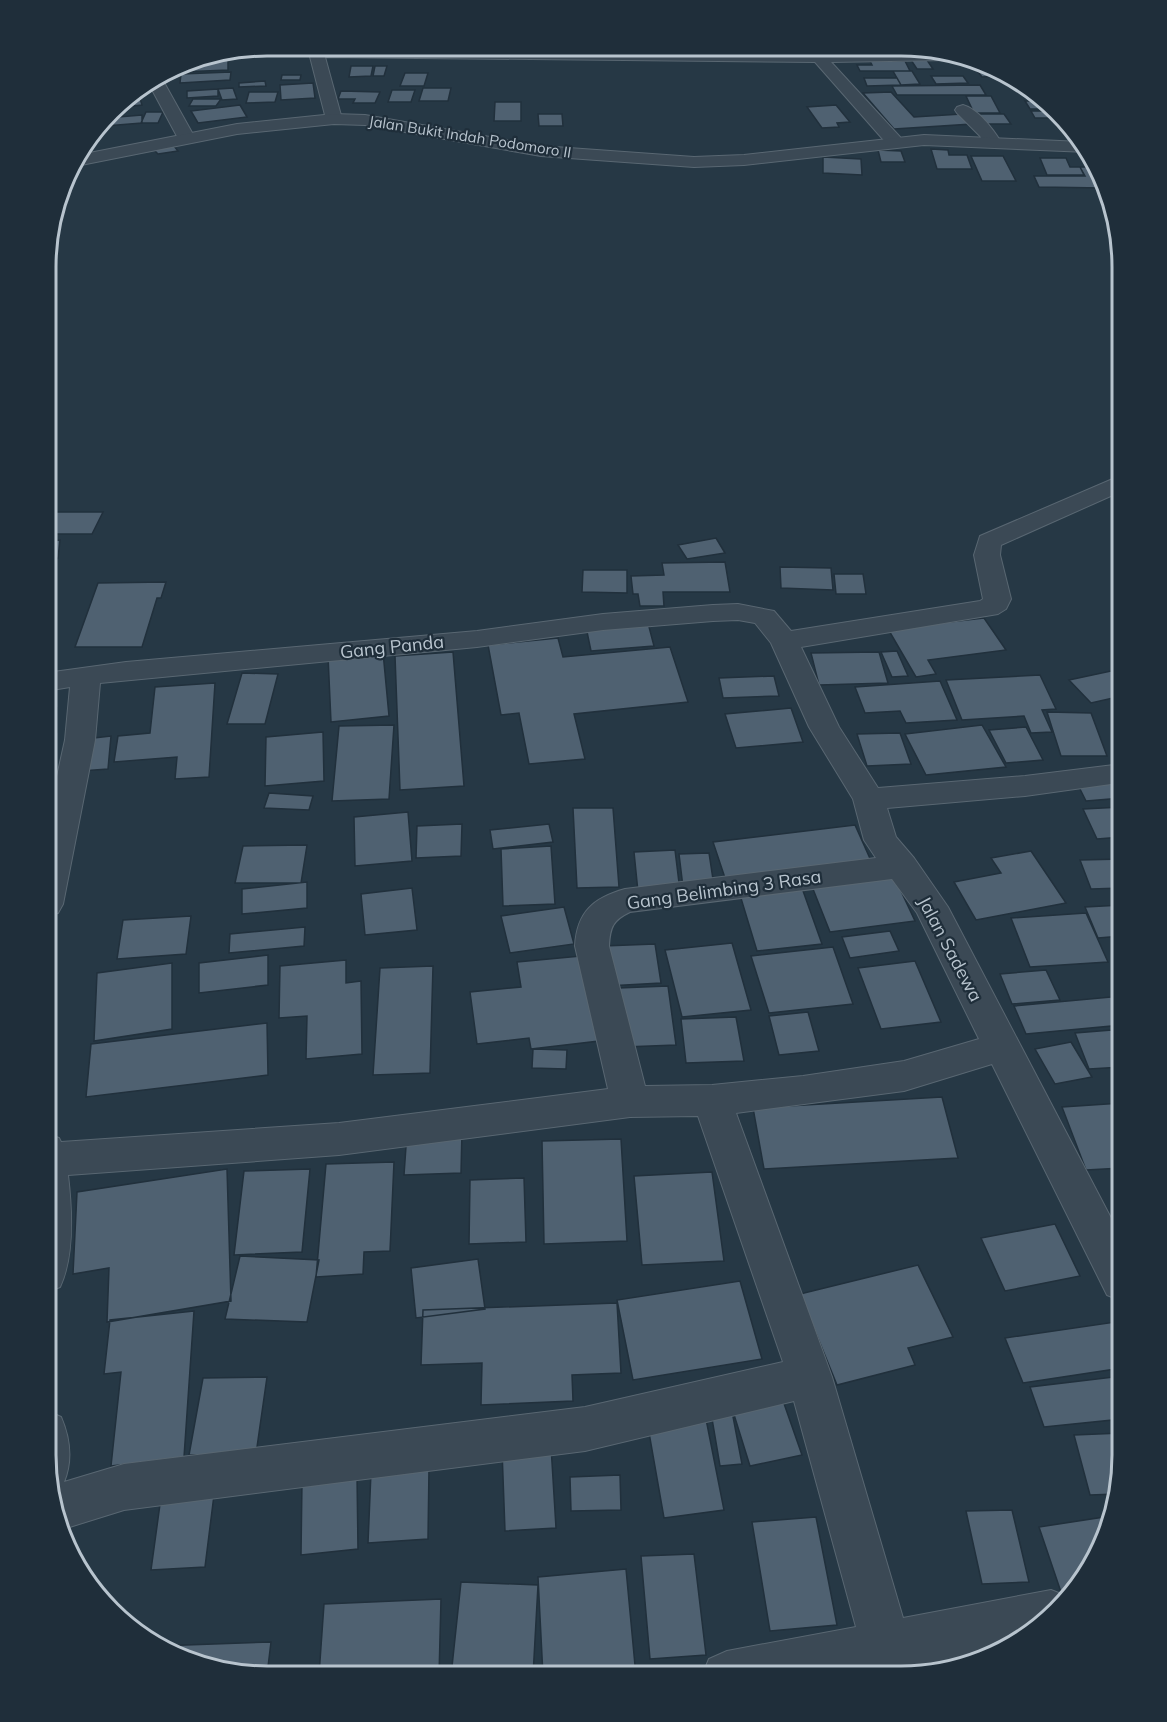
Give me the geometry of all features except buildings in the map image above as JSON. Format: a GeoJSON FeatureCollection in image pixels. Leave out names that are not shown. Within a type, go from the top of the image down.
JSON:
{"type":"FeatureCollection","features":[{"type":"Feature","properties":{"kind":"street"},"geometry":{"type":"LineString","coordinates":[[316,56],[334,119]]}},
{"type":"Feature","properties":{"kind":"street"},"geometry":{"type":"LineString","coordinates":[[819,56],[894,141]]}},
{"type":"Feature","properties":{"kind":"street"},"geometry":{"type":"LineString","coordinates":[[158,86],[186,138]]}},
{"type":"Feature","properties":{"kind":"street"},"geometry":{"type":"LineString","coordinates":[[963,110],[987,133],[992,142]]}},
{"type":"Feature","properties":{"kind":"street","name":"Jalan Bukit Indah Podomoro II"},"geometry":{"type":"LineString","coordinates":[[85,159],[186,138],[282,123],[334,119],[383,123],[541,151],[682,161],[744,160],[894,141],[992,142],[1074,146]]}},
{"type":"Feature","properties":{"kind":"street"},"geometry":{"type":"LineString","coordinates":[[784,641],[988,608],[996,603],[997,599],[987,555],[989,541],[1007,531],[1112,486]]}},
{"type":"Feature","properties":{"kind":"street","name":"Jalan Sadewa"},"geometry":{"type":"LineString","coordinates":[[738,612],[764,616],[784,641],[824,727],[869,799],[880,840],[931,907],[1000,1047],[1111,1261]]}},
{"type":"Feature","properties":{"kind":"street","name":"Gang Panda"},"geometry":{"type":"LineString","coordinates":[[56,680],[477,639],[603,622],[738,612]]}},
{"type":"Feature","properties":{"kind":"street"},"geometry":{"type":"LineString","coordinates":[[56,856],[80,740],[86,676]]}},
{"type":"Feature","properties":{"kind":"street"},"geometry":{"type":"LineString","coordinates":[[869,799],[1026,786],[1112,774]]}},
{"type":"Feature","properties":{"kind":"street","name":"Gang Belimbing 3 Rasa"},"geometry":{"type":"LineString","coordinates":[[630,1102],[592,946],[593,923],[605,909],[625,901],[902,866]]}},
{"type":"Feature","properties":{"kind":"street"},"geometry":{"type":"LineString","coordinates":[[56,1156],[339,1139],[630,1102],[712,1100],[803,1091],[904,1076],[1000,1047]]}},
{"type":"Feature","properties":{"kind":"street"},"geometry":{"type":"LineString","coordinates":[[712,1100],[810,1377],[891,1662]]}},
{"type":"Feature","properties":{"kind":"street"},"geometry":{"type":"LineString","coordinates":[[62,1506],[124,1487],[585,1429],[810,1377]]}},
{"type":"Feature","properties":{"kind":"street"},"geometry":{"type":"LineString","coordinates":[[847,1666],[891,1662],[1032,1621]]}}]}
